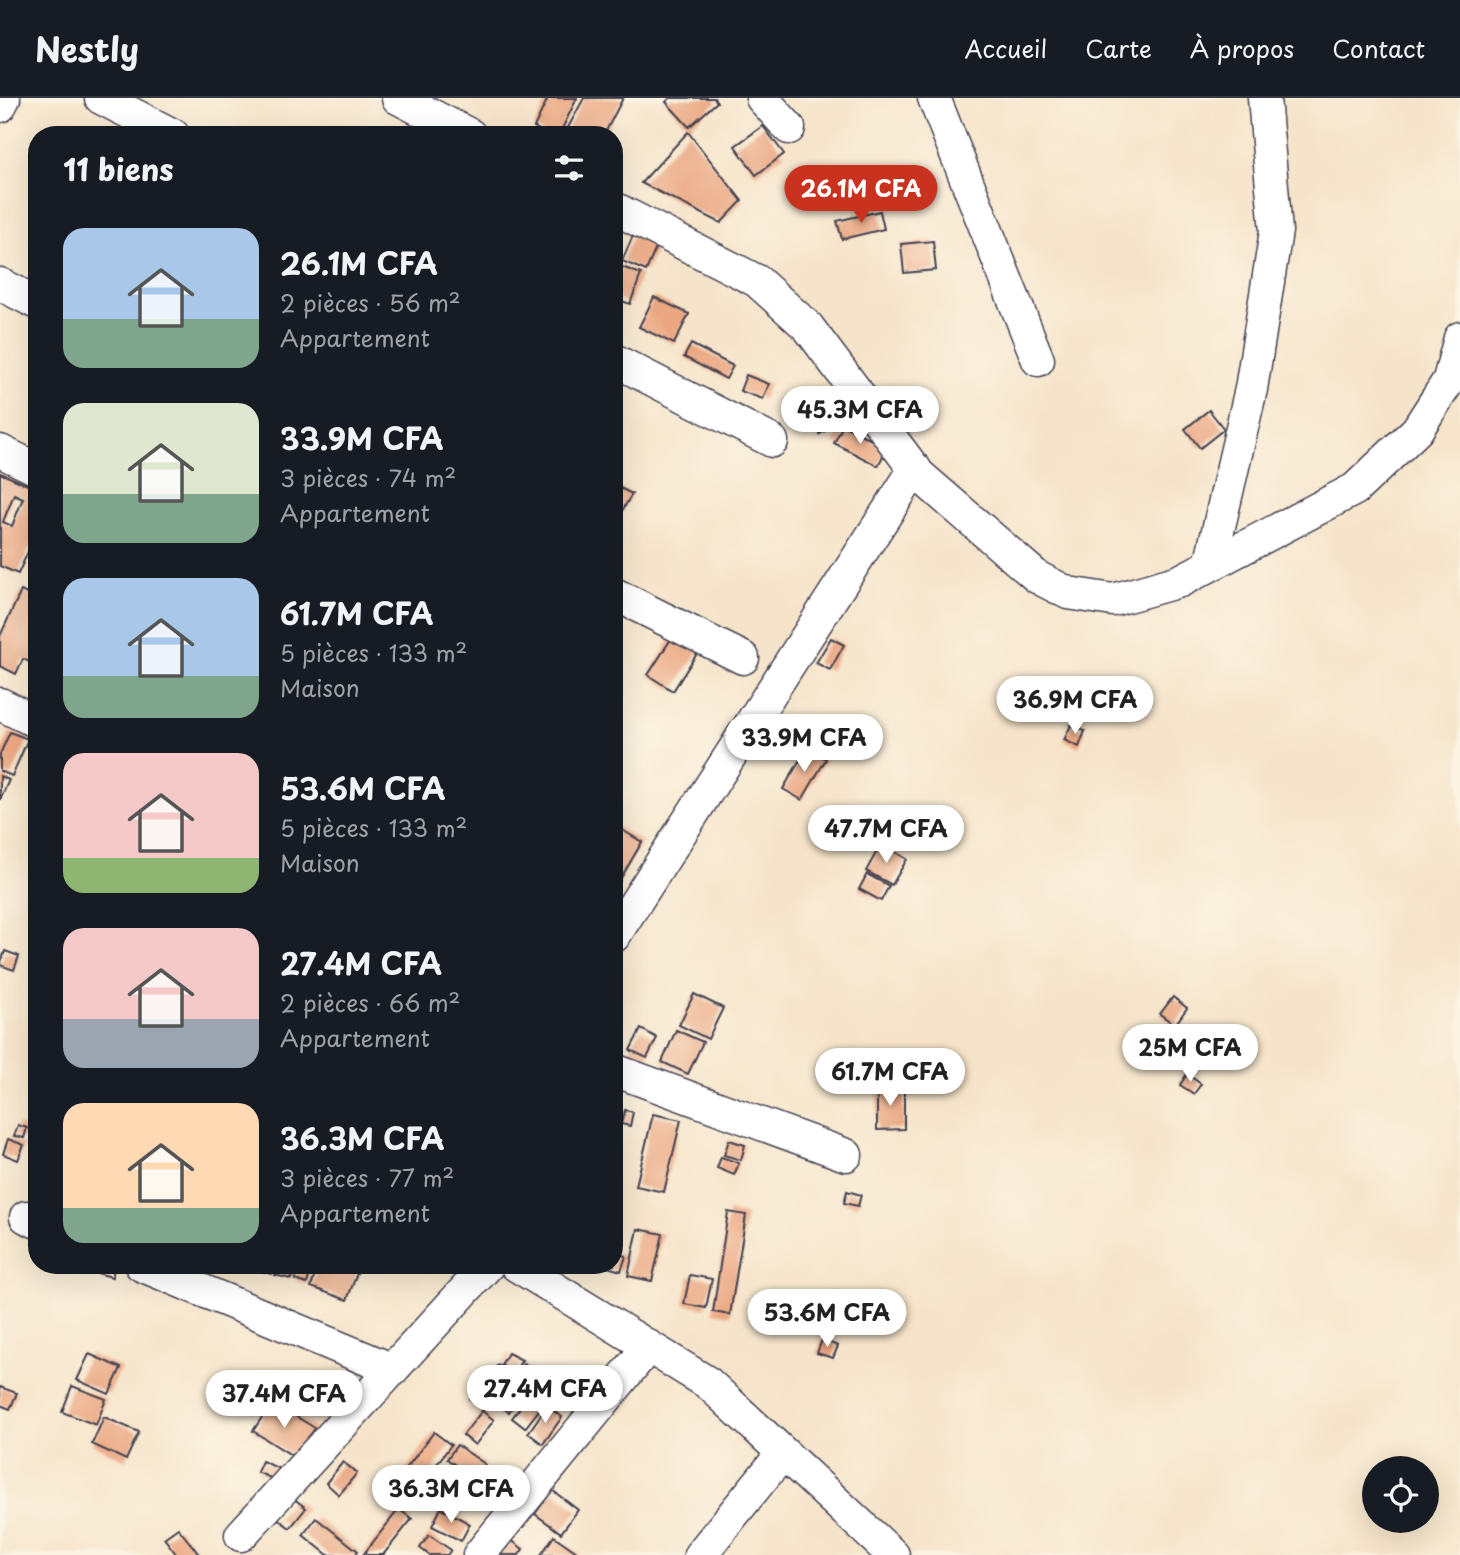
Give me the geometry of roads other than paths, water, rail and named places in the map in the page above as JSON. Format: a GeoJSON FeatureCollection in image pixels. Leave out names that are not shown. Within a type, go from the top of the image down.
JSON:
{"type":"FeatureCollection","features":[{"type":"Feature","properties":{"kind":"street"},"geometry":{"type":"LineString","coordinates":[[0,106],[4,98]]}},
{"type":"Feature","properties":{"kind":"street"},"geometry":{"type":"LineString","coordinates":[[101,98],[155,126]]}},
{"type":"Feature","properties":{"kind":"street"},"geometry":{"type":"LineString","coordinates":[[398,98],[452,126]]}},
{"type":"Feature","properties":{"kind":"street"},"geometry":{"type":"LineString","coordinates":[[762,98],[789,128]]}},
{"type":"Feature","properties":{"kind":"street"},"geometry":{"type":"LineString","coordinates":[[934,98],[1038,360]]}},
{"type":"Feature","properties":{"kind":"street"},"geometry":{"type":"LineString","coordinates":[[1210,565],[1251,389],[1276,231],[1264,98]]}},
{"type":"Feature","properties":{"kind":"street"},"geometry":{"type":"LineString","coordinates":[[623,213],[757,281],[808,327],[918,474],[1037,577],[1068,593],[1113,600],[1180,581],[1355,489],[1417,430],[1449,380],[1460,338]]}},
{"type":"Feature","properties":{"kind":"street"},"geometry":{"type":"LineString","coordinates":[[0,284],[28,298]]}},
{"type":"Feature","properties":{"kind":"street"},"geometry":{"type":"LineString","coordinates":[[623,365],[772,441]]}},
{"type":"Feature","properties":{"kind":"street"},"geometry":{"type":"LineString","coordinates":[[0,451],[28,465]]}},
{"type":"Feature","properties":{"kind":"street"},"geometry":{"type":"LineString","coordinates":[[623,922],[915,469]]}},
{"type":"Feature","properties":{"kind":"street"},"geometry":{"type":"LineString","coordinates":[[623,598],[743,658]]}},
{"type":"Feature","properties":{"kind":"street"},"geometry":{"type":"LineString","coordinates":[[0,704],[28,718]]}},
{"type":"Feature","properties":{"kind":"street"},"geometry":{"type":"LineString","coordinates":[[623,1073],[846,1154]]}},
{"type":"Feature","properties":{"kind":"street"},"geometry":{"type":"LineString","coordinates":[[163,1274],[393,1370]]}},
{"type":"Feature","properties":{"kind":"street"},"geometry":{"type":"LineString","coordinates":[[241,1535],[480,1274]]}},
{"type":"Feature","properties":{"kind":"street"},"geometry":{"type":"LineString","coordinates":[[530,1274],[708,1383],[893,1555]]}},
{"type":"Feature","properties":{"kind":"street"},"geometry":{"type":"LineString","coordinates":[[479,1555],[648,1347]]}},
{"type":"Feature","properties":{"kind":"street"},"geometry":{"type":"LineString","coordinates":[[700,1555],[783,1453]]}}]}
